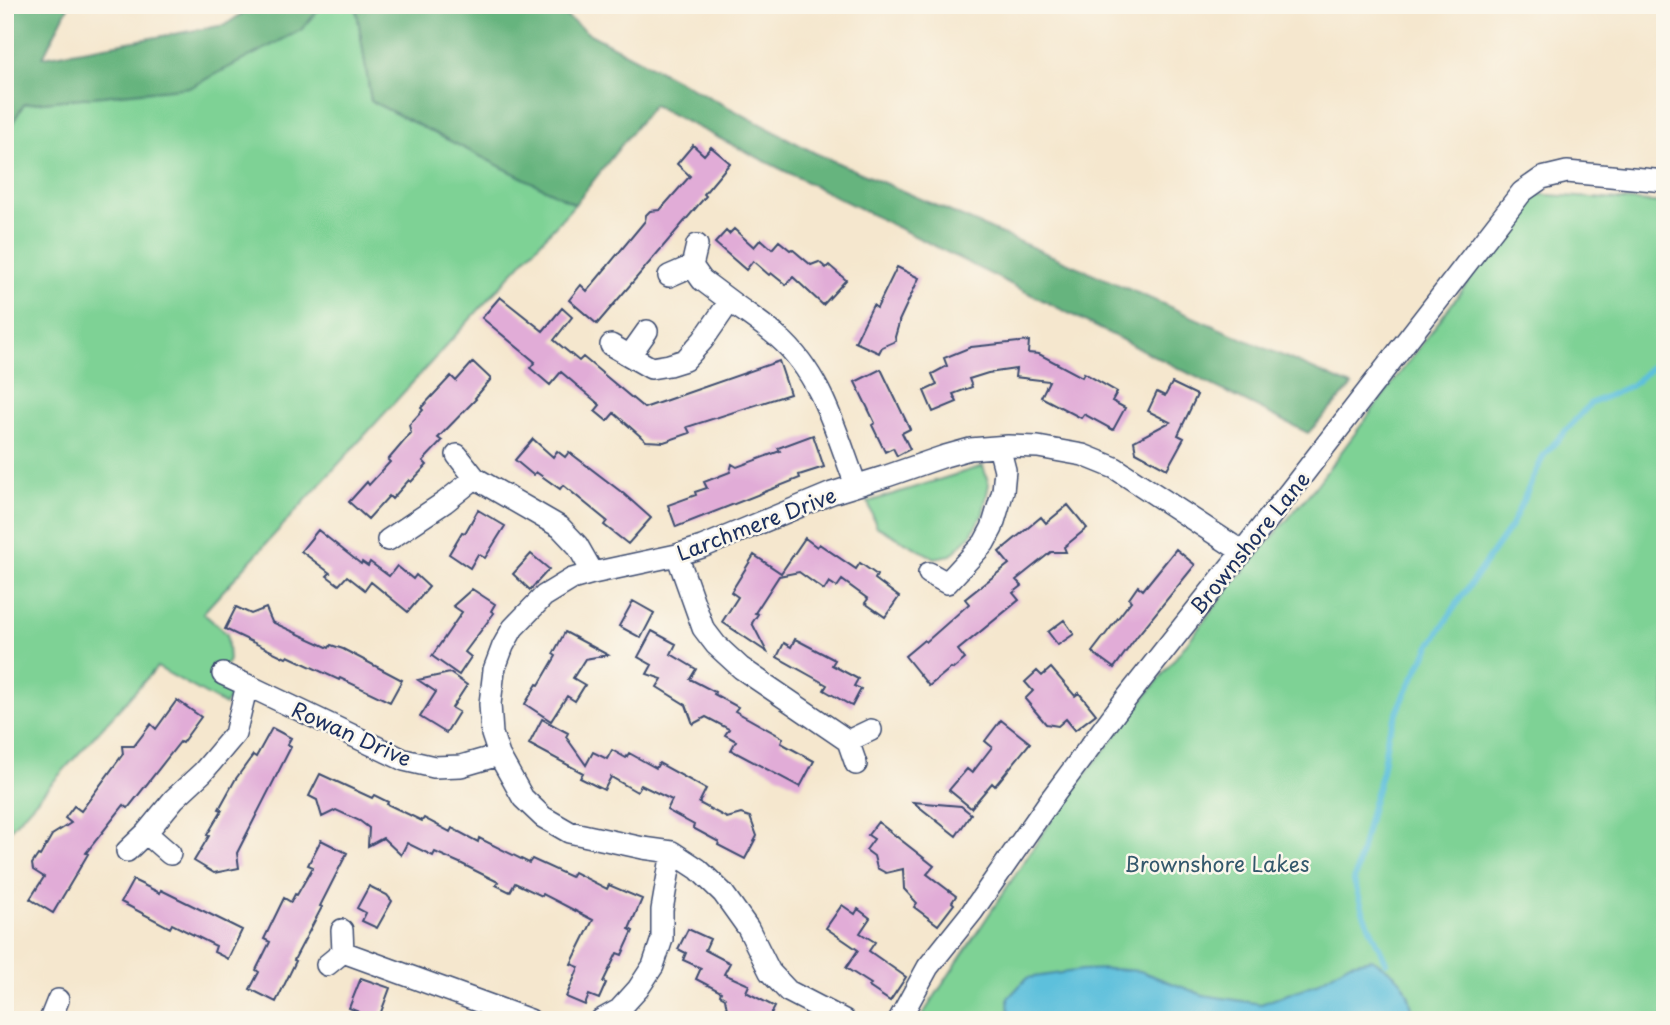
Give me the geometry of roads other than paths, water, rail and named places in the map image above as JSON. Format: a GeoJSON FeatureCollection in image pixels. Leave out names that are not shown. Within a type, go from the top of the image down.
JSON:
{"type":"FeatureCollection","features":[{"type":"Feature","properties":{"kind":"street","name":"Brownshore Lane"},"geometry":{"type":"LineString","coordinates":[[900,1020],[929,967],[972,912],[1118,709],[1522,192],[1542,178],[1567,172],[1665,181]]}},
{"type":"Feature","properties":{"kind":"street"},"geometry":{"type":"LineString","coordinates":[[669,276],[694,255],[702,280],[779,338],[813,378],[856,485]]}},
{"type":"Feature","properties":{"kind":"street"},"geometry":{"type":"LineString","coordinates":[[647,331],[621,350],[651,368],[685,360],[703,340],[730,301]]}},
{"type":"Feature","properties":{"kind":"street"},"geometry":{"type":"LineString","coordinates":[[929,573],[947,583],[984,544],[992,528],[1003,491],[1005,470],[999,447]]}},
{"type":"Feature","properties":{"kind":"street","name":"Larchmere Drive"},"geometry":{"type":"LineString","coordinates":[[844,1020],[788,992],[770,972],[748,928],[723,893],[698,869],[672,852],[569,832],[543,817],[523,798],[499,755],[492,734],[490,704],[495,670],[503,646],[513,628],[544,596],[572,579],[702,547],[819,498],[970,449],[1038,447],[1083,455],[1115,468],[1241,551]]}},
{"type":"Feature","properties":{"kind":"street"},"geometry":{"type":"LineString","coordinates":[[457,455],[475,478],[560,527],[577,545],[593,573]]}},
{"type":"Feature","properties":{"kind":"street"},"geometry":{"type":"LineString","coordinates":[[388,540],[445,502],[475,478]]}},
{"type":"Feature","properties":{"kind":"street"},"geometry":{"type":"LineString","coordinates":[[677,555],[703,628],[716,645],[741,668],[848,740],[856,764]]}},
{"type":"Feature","properties":{"kind":"street","name":"Rowan Drive"},"geometry":{"type":"LineString","coordinates":[[223,674],[404,760],[434,767],[461,766],[499,755]]}},
{"type":"Feature","properties":{"kind":"street"},"geometry":{"type":"LineString","coordinates":[[127,851],[174,799],[203,772],[235,734],[247,685]]}},
{"type":"Feature","properties":{"kind":"street"},"geometry":{"type":"LineString","coordinates":[[848,740],[870,730]]}},
{"type":"Feature","properties":{"kind":"street"},"geometry":{"type":"LineString","coordinates":[[146,833],[170,854]]}},
{"type":"Feature","properties":{"kind":"street"},"geometry":{"type":"LineString","coordinates":[[601,1020],[619,1010],[638,989],[653,966],[662,939],[662,910],[672,852]]}},
{"type":"Feature","properties":{"kind":"street"},"geometry":{"type":"LineString","coordinates":[[342,930],[335,958],[530,1020]]}},
{"type":"Feature","properties":{"kind":"water"},"geometry":{"type":"Polygon","coordinates":[[[1372,959],[1402,982],[1411,1005],[1414,1017],[1412,1020],[1009,1020],[1008,998],[1027,978],[1082,970],[1140,971],[1203,995],[1261,1004],[1315,984],[1350,963],[1372,959]]]}},
{"type":"Feature","properties":{"kind":"waterway"},"geometry":{"type":"LineString","coordinates":[[1386,962],[1364,914],[1354,881],[1382,771],[1388,734],[1406,692],[1430,646],[1511,526],[1544,455],[1590,404],[1632,385],[1665,355]]}},
{"type":"Feature","properties":{"kind":"park label","name":"Brownshore Lakes"},"geometry":{"type":"Point","coordinates":[1217,863]}}]}
